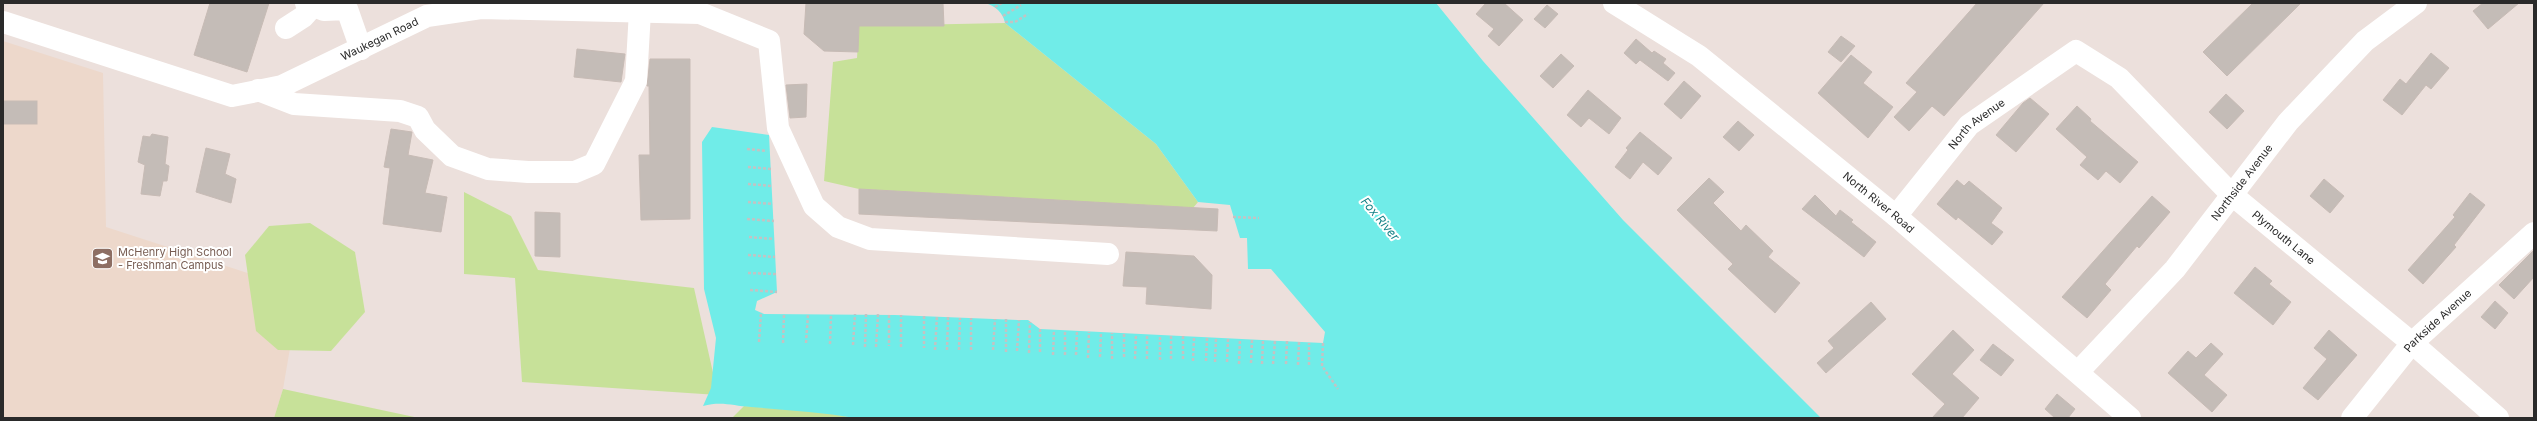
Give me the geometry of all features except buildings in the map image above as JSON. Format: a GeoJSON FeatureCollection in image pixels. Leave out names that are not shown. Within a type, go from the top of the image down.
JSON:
{"type":"FeatureCollection","features":[{"type":"Feature","properties":{"kind":"street","name":"North River Road"},"geometry":{"type":"LineString","coordinates":[[1614,3],[1699,56],[1896,216],[2130,418]]}},
{"type":"Feature","properties":{"kind":"street","name":"Northside Avenue"},"geometry":{"type":"LineString","coordinates":[[2078,372],[2175,269],[2288,122],[2365,41],[2416,3]]}},
{"type":"Feature","properties":{"kind":"street"},"geometry":{"type":"LineString","coordinates":[[286,28],[303,17],[310,4],[324,10],[347,9],[361,49]]}},
{"type":"Feature","properties":{"kind":"street","name":"Waukegan Road"},"geometry":{"type":"LineString","coordinates":[[3,22],[232,96],[282,86],[427,16],[481,8],[700,13],[769,41],[778,128],[814,206],[838,227],[870,239],[1108,254]]}},
{"type":"Feature","properties":{"kind":"street"},"geometry":{"type":"LineString","coordinates":[[258,90],[294,104],[406,113],[418,117],[424,130],[452,156],[488,169],[528,172],[575,172],[594,164],[636,81],[640,12]]}},
{"type":"Feature","properties":{"kind":"street","name":"North Avenue"},"geometry":{"type":"LineString","coordinates":[[1896,216],[1968,125],[2076,50]]}},
{"type":"Feature","properties":{"kind":"street","name":"Plymouth Lane"},"geometry":{"type":"LineString","coordinates":[[2076,50],[2119,78],[2232,194],[2412,343],[2498,418]]}},
{"type":"Feature","properties":{"kind":"street","name":"Parkside Avenue"},"geometry":{"type":"LineString","coordinates":[[2352,418],[2412,343],[2534,233]]}},
{"type":"Feature","properties":{"kind":"path"},"geometry":{"type":"LineString","coordinates":[[995,7],[1002,3]]}},
{"type":"Feature","properties":{"kind":"path"},"geometry":{"type":"LineString","coordinates":[[1002,16],[1021,5]]}},
{"type":"Feature","properties":{"kind":"path"},"geometry":{"type":"LineString","coordinates":[[1005,22],[1015,22],[1028,14]]}},
{"type":"Feature","properties":{"kind":"path"},"geometry":{"type":"LineString","coordinates":[[747,149],[770,151]]}},
{"type":"Feature","properties":{"kind":"path"},"geometry":{"type":"LineString","coordinates":[[748,167],[771,169]]}},
{"type":"Feature","properties":{"kind":"path"},"geometry":{"type":"LineString","coordinates":[[748,184],[772,186]]}},
{"type":"Feature","properties":{"kind":"path"},"geometry":{"type":"LineString","coordinates":[[748,202],[773,204]]}},
{"type":"Feature","properties":{"kind":"path"},"geometry":{"type":"LineString","coordinates":[[1234,217],[1259,218]]}},
{"type":"Feature","properties":{"kind":"path"},"geometry":{"type":"LineString","coordinates":[[747,219],[774,221]]}},
{"type":"Feature","properties":{"kind":"path"},"geometry":{"type":"LineString","coordinates":[[749,237],[774,239]]}},
{"type":"Feature","properties":{"kind":"path"},"geometry":{"type":"LineString","coordinates":[[748,255],[775,258]]}},
{"type":"Feature","properties":{"kind":"path"},"geometry":{"type":"LineString","coordinates":[[748,273],[776,274]]}},
{"type":"Feature","properties":{"kind":"path"},"geometry":{"type":"LineString","coordinates":[[750,290],[777,292]]}},
{"type":"Feature","properties":{"kind":"path"},"geometry":{"type":"LineString","coordinates":[[759,342],[761,312]]}},
{"type":"Feature","properties":{"kind":"path"},"geometry":{"type":"LineString","coordinates":[[784,314],[784,343]]}},
{"type":"Feature","properties":{"kind":"path"},"geometry":{"type":"LineString","coordinates":[[806,343],[808,314]]}},
{"type":"Feature","properties":{"kind":"path"},"geometry":{"type":"LineString","coordinates":[[830,344],[831,314]]}},
{"type":"Feature","properties":{"kind":"path"},"geometry":{"type":"LineString","coordinates":[[853,345],[855,314]]}},
{"type":"Feature","properties":{"kind":"path"},"geometry":{"type":"LineString","coordinates":[[865,347],[866,314]]}},
{"type":"Feature","properties":{"kind":"path"},"geometry":{"type":"LineString","coordinates":[[876,347],[878,314]]}},
{"type":"Feature","properties":{"kind":"path"},"geometry":{"type":"LineString","coordinates":[[889,315],[889,346]]}},
{"type":"Feature","properties":{"kind":"path"},"geometry":{"type":"LineString","coordinates":[[901,315],[901,347]]}},
{"type":"Feature","properties":{"kind":"path"},"geometry":{"type":"LineString","coordinates":[[924,316],[924,348]]}},
{"type":"Feature","properties":{"kind":"path"},"geometry":{"type":"LineString","coordinates":[[935,350],[937,316]]}},
{"type":"Feature","properties":{"kind":"path"},"geometry":{"type":"LineString","coordinates":[[947,350],[948,317]]}},
{"type":"Feature","properties":{"kind":"path"},"geometry":{"type":"LineString","coordinates":[[959,350],[960,318]]}},
{"type":"Feature","properties":{"kind":"path"},"geometry":{"type":"LineString","coordinates":[[970,350],[971,318]]}},
{"type":"Feature","properties":{"kind":"path"},"geometry":{"type":"LineString","coordinates":[[993,350],[995,319]]}},
{"type":"Feature","properties":{"kind":"path"},"geometry":{"type":"LineString","coordinates":[[1006,319],[1006,352]]}},
{"type":"Feature","properties":{"kind":"path"},"geometry":{"type":"LineString","coordinates":[[1017,351],[1019,320]]}},
{"type":"Feature","properties":{"kind":"path"},"geometry":{"type":"LineString","coordinates":[[1029,352],[1030,322]]}},
{"type":"Feature","properties":{"kind":"path"},"geometry":{"type":"LineString","coordinates":[[1040,329],[1040,353]]}},
{"type":"Feature","properties":{"kind":"path"},"geometry":{"type":"LineString","coordinates":[[1053,355],[1054,330]]}},
{"type":"Feature","properties":{"kind":"path"},"geometry":{"type":"LineString","coordinates":[[1065,330],[1065,355]]}},
{"type":"Feature","properties":{"kind":"path"},"geometry":{"type":"LineString","coordinates":[[1076,355],[1077,331]]}},
{"type":"Feature","properties":{"kind":"path"},"geometry":{"type":"LineString","coordinates":[[1088,358],[1089,332]]}},
{"type":"Feature","properties":{"kind":"path"},"geometry":{"type":"LineString","coordinates":[[1100,358],[1101,332]]}},
{"type":"Feature","properties":{"kind":"path"},"geometry":{"type":"LineString","coordinates":[[1112,333],[1112,359]]}},
{"type":"Feature","properties":{"kind":"path"},"geometry":{"type":"LineString","coordinates":[[1124,333],[1124,358]]}},
{"type":"Feature","properties":{"kind":"path"},"geometry":{"type":"LineString","coordinates":[[1135,359],[1136,334]]}},
{"type":"Feature","properties":{"kind":"path"},"geometry":{"type":"LineString","coordinates":[[1147,334],[1147,359]]}},
{"type":"Feature","properties":{"kind":"path"},"geometry":{"type":"LineString","coordinates":[[1160,335],[1160,360]]}},
{"type":"Feature","properties":{"kind":"path"},"geometry":{"type":"LineString","coordinates":[[1171,336],[1171,359]]}},
{"type":"Feature","properties":{"kind":"path"},"geometry":{"type":"LineString","coordinates":[[1183,336],[1183,360]]}},
{"type":"Feature","properties":{"kind":"path"},"geometry":{"type":"LineString","coordinates":[[1194,337],[1194,361]]}},
{"type":"Feature","properties":{"kind":"path"},"geometry":{"type":"LineString","coordinates":[[1206,361],[1207,338]]}},
{"type":"Feature","properties":{"kind":"path"},"geometry":{"type":"LineString","coordinates":[[1215,362],[1216,338]]}},
{"type":"Feature","properties":{"kind":"path"},"geometry":{"type":"LineString","coordinates":[[1227,362],[1228,338]]}},
{"type":"Feature","properties":{"kind":"path"},"geometry":{"type":"LineString","coordinates":[[1239,364],[1240,339]]}},
{"type":"Feature","properties":{"kind":"path"},"geometry":{"type":"LineString","coordinates":[[1251,363],[1252,340]]}},
{"type":"Feature","properties":{"kind":"path"},"geometry":{"type":"LineString","coordinates":[[1262,364],[1263,340]]}},
{"type":"Feature","properties":{"kind":"path"},"geometry":{"type":"LineString","coordinates":[[1274,364],[1275,341]]}},
{"type":"Feature","properties":{"kind":"path"},"geometry":{"type":"LineString","coordinates":[[1286,364],[1287,341]]}},
{"type":"Feature","properties":{"kind":"path"},"geometry":{"type":"LineString","coordinates":[[1298,365],[1299,342]]}},
{"type":"Feature","properties":{"kind":"path"},"geometry":{"type":"LineString","coordinates":[[1308,365],[1309,343]]}},
{"type":"Feature","properties":{"kind":"path"},"geometry":{"type":"LineString","coordinates":[[1323,343],[1322,366],[1338,389]]}},
{"type":"Feature","properties":{"kind":"shaded area","name":"McHenry High School - Freshman Campus"},"geometry":{"type":"Polygon","coordinates":[[[3,41],[103,73],[106,227],[300,290],[283,389],[274,418],[3,418],[3,41]]]}},
{"type":"Feature","properties":{"kind":"green space"},"geometry":{"type":"Polygon","coordinates":[[[1005,23],[1156,144],[1198,202],[1193,208],[859,189],[824,181],[833,62],[857,58],[859,26],[1005,23]]]}},
{"type":"Feature","properties":{"kind":"green space"},"geometry":{"type":"Polygon","coordinates":[[[464,192],[511,216],[538,270],[694,288],[718,395],[522,382],[515,278],[464,274],[464,192]]]}},
{"type":"Feature","properties":{"kind":"green space"},"geometry":{"type":"Polygon","coordinates":[[[310,223],[355,252],[365,312],[331,351],[278,350],[256,331],[245,255],[269,226],[310,223]]]}},
{"type":"Feature","properties":{"kind":"green space"},"geometry":{"type":"Polygon","coordinates":[[[283,389],[419,418],[274,418],[283,389]]]}},
{"type":"Feature","properties":{"kind":"green space"},"geometry":{"type":"Polygon","coordinates":[[[744,406],[822,412],[855,418],[732,418],[744,406]]]}},
{"type":"Feature","properties":{"kind":"water","name":"Fox River"},"geometry":{"type":"Polygon","coordinates":[[[985,3],[1436,3],[1483,61],[1623,220],[1821,418],[855,418],[727,404],[703,406],[711,388],[716,338],[704,289],[702,142],[712,127],[769,135],[777,292],[757,301],[755,310],[764,314],[895,315],[1028,320],[1040,329],[1323,343],[1325,332],[1271,269],[1248,269],[1247,238],[1240,238],[1230,205],[1198,202],[1156,144],[1005,23],[998,10],[985,3]]]}},
{"type":"Feature","properties":{"kind":"place","name":"McHenry High School - Freshman Campus"},"geometry":{"type":"Point","coordinates":[103,258]}}]}
